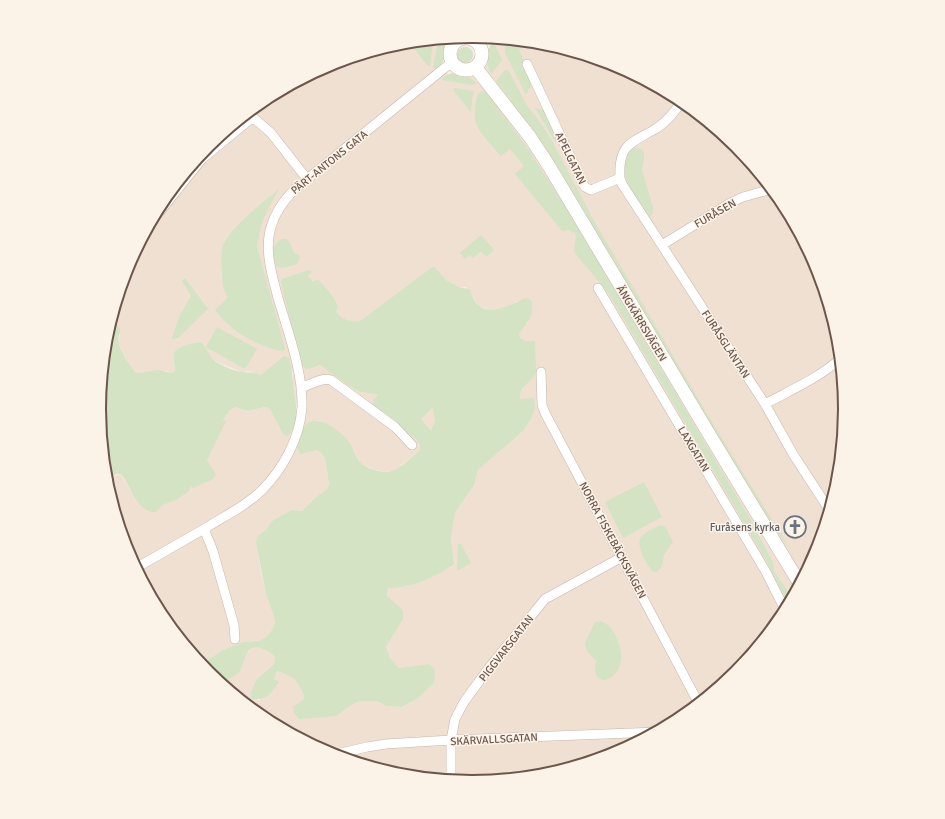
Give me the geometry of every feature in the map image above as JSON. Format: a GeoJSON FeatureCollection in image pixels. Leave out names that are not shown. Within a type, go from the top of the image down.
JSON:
{"type":"FeatureCollection","features":[{"type":"Feature","properties":{"kind":"street"},"geometry":{"type":"LineString","coordinates":[[452,44],[450,50],[450,58],[452,62],[458,69],[472,70],[479,64],[482,53],[481,43]]}},
{"type":"Feature","properties":{"kind":"street","name":"PÄRT-ANTONS GATA"},"geometry":{"type":"LineString","coordinates":[[141,565],[254,498],[280,468],[298,429],[302,408],[301,388],[295,356],[272,276],[268,250],[271,227],[280,207],[286,198],[307,179],[452,62]]}},
{"type":"Feature","properties":{"kind":"street","name":"APELGATAN"},"geometry":{"type":"LineString","coordinates":[[526,64],[583,184],[591,190],[620,178]]}},
{"type":"Feature","properties":{"kind":"street","name":"ÄNGKÄRRSVÄGEN"},"geometry":{"type":"LineString","coordinates":[[476,67],[530,137],[549,166],[704,427],[797,579]]}},
{"type":"Feature","properties":{"kind":"street"},"geometry":{"type":"LineString","coordinates":[[620,178],[620,163],[626,149],[637,138],[665,122],[679,107]]}},
{"type":"Feature","properties":{"kind":"street"},"geometry":{"type":"LineString","coordinates":[[253,116],[271,133],[307,179]]}},
{"type":"Feature","properties":{"kind":"street","name":"FURÅSGLÄNTAN"},"geometry":{"type":"LineString","coordinates":[[620,178],[622,184],[765,404],[793,454],[827,506]]}},
{"type":"Feature","properties":{"kind":"street","name":"FURÅSEN"},"geometry":{"type":"LineString","coordinates":[[662,245],[730,203],[743,197],[766,191]]}},
{"type":"Feature","properties":{"kind":"street","name":"LAXGATAN"},"geometry":{"type":"LineString","coordinates":[[598,288],[766,572],[782,605]]}},
{"type":"Feature","properties":{"kind":"street"},"geometry":{"type":"LineString","coordinates":[[765,404],[813,378],[836,363]]}},
{"type":"Feature","properties":{"kind":"street","name":"NORRA FISKEBÄCKSVÄGEN"},"geometry":{"type":"LineString","coordinates":[[541,372],[542,405],[545,413],[697,699]]}},
{"type":"Feature","properties":{"kind":"street"},"geometry":{"type":"LineString","coordinates":[[301,388],[321,380],[331,380],[395,427],[412,445]]}},
{"type":"Feature","properties":{"kind":"street"},"geometry":{"type":"LineString","coordinates":[[204,529],[213,551],[234,625],[235,639]]}},
{"type":"Feature","properties":{"kind":"street","name":"PIGGVARSGATAN"},"geometry":{"type":"LineString","coordinates":[[451,775],[451,740],[455,719],[464,702],[488,669],[545,599],[622,557]]}},
{"type":"Feature","properties":{"kind":"street","name":"SKÄRVALLSGATAN"},"geometry":{"type":"LineString","coordinates":[[343,752],[376,745],[451,740],[646,732]]}},
{"type":"Feature","properties":{"kind":"shaded area"},"geometry":{"type":"Polygon","coordinates":[[[496,44],[520,46],[567,55],[613,71],[656,92],[696,119],[732,150],[763,186],[790,226],[811,269],[827,315],[836,362],[839,410],[836,457],[827,504],[820,527],[800,575],[486,73],[482,65],[488,49],[496,44]]]}},
{"type":"Feature","properties":{"kind":"shaded area"},"geometry":{"type":"Polygon","coordinates":[[[440,45],[437,60],[449,75],[467,73],[474,75],[530,146],[795,584],[763,633],[732,669],[696,700],[676,714],[656,727],[613,748],[567,764],[544,769],[520,773],[472,776],[425,773],[378,764],[355,757],[310,738],[289,727],[249,700],[226,680],[234,676],[239,671],[246,654],[252,648],[258,647],[272,652],[275,657],[274,664],[256,680],[250,695],[252,699],[259,700],[278,682],[274,679],[277,671],[292,676],[297,680],[304,696],[303,700],[314,717],[324,717],[344,711],[360,701],[377,701],[386,706],[402,707],[418,698],[434,683],[429,664],[399,668],[390,658],[386,647],[403,619],[387,596],[388,588],[402,587],[414,583],[448,569],[454,564],[451,538],[455,513],[474,485],[478,470],[523,431],[531,419],[520,399],[521,390],[528,382],[526,341],[520,338],[519,334],[524,326],[529,322],[517,301],[503,308],[492,310],[486,309],[477,305],[472,294],[466,287],[459,287],[446,280],[435,267],[432,267],[360,321],[350,322],[341,318],[336,312],[313,368],[319,365],[323,366],[355,389],[378,395],[397,382],[411,378],[422,385],[431,397],[435,421],[430,436],[420,450],[394,471],[386,472],[375,470],[362,464],[356,458],[354,451],[344,436],[330,425],[317,420],[305,454],[317,450],[325,458],[329,484],[327,489],[316,497],[302,511],[292,510],[272,521],[261,533],[256,543],[266,594],[274,617],[275,623],[272,630],[266,637],[259,641],[243,642],[221,651],[206,661],[182,633],[168,613],[144,572],[125,527],[112,476],[121,474],[130,490],[158,509],[161,505],[191,485],[223,420],[230,410],[235,407],[248,411],[265,407],[269,408],[283,434],[296,418],[297,408],[293,383],[293,372],[281,358],[261,375],[249,371],[242,372],[217,362],[210,357],[201,342],[195,342],[181,348],[173,356],[175,370],[172,373],[165,371],[139,373],[135,372],[125,358],[118,341],[120,336],[116,324],[118,315],[125,292],[144,247],[155,226],[182,186],[213,150],[249,119],[289,92],[310,81],[355,62],[378,55],[425,46],[440,45]]]}},
{"type":"Feature","properties":{"kind":"green space"},"geometry":{"type":"Polygon","coordinates":[[[444,44],[444,59],[436,70],[433,67],[437,45],[444,44]]]}},
{"type":"Feature","properties":{"kind":"green space"},"geometry":{"type":"Polygon","coordinates":[[[492,44],[494,44],[502,60],[491,74],[487,61],[492,44]]]}},
{"type":"Feature","properties":{"kind":"green space"},"geometry":{"type":"Polygon","coordinates":[[[432,45],[430,66],[428,66],[413,48],[432,45]]]}},
{"type":"Feature","properties":{"kind":"green space"},"geometry":{"type":"Polygon","coordinates":[[[505,46],[518,46],[524,62],[522,63],[527,72],[531,85],[526,95],[505,53],[505,46]]]}},
{"type":"Feature","properties":{"kind":"green space"},"geometry":{"type":"Polygon","coordinates":[[[465,47],[472,52],[473,55],[468,62],[465,63],[458,58],[457,55],[462,48],[465,47]]]}},
{"type":"Feature","properties":{"kind":"green space"},"geometry":{"type":"Polygon","coordinates":[[[505,70],[509,71],[526,104],[551,139],[593,219],[709,417],[790,549],[769,522],[607,253],[547,150],[496,81],[505,70]]]}},
{"type":"Feature","properties":{"kind":"green space"},"geometry":{"type":"Polygon","coordinates":[[[452,73],[466,75],[477,83],[472,85],[442,80],[443,77],[452,73]]]}},
{"type":"Feature","properties":{"kind":"green space"},"geometry":{"type":"Polygon","coordinates":[[[454,88],[474,91],[471,112],[453,90],[454,88]]]}},
{"type":"Feature","properties":{"kind":"green space"},"geometry":{"type":"Polygon","coordinates":[[[484,90],[524,143],[577,224],[749,517],[773,562],[774,571],[789,594],[786,600],[767,562],[609,294],[575,253],[575,233],[568,230],[562,231],[515,174],[524,166],[510,149],[501,156],[478,129],[475,118],[475,105],[478,94],[484,90]]]}},
{"type":"Feature","properties":{"kind":"green space"},"geometry":{"type":"Polygon","coordinates":[[[535,108],[545,111],[559,141],[556,142],[554,140],[535,108]]]}},
{"type":"Feature","properties":{"kind":"green space"},"geometry":{"type":"Polygon","coordinates":[[[634,148],[641,149],[644,152],[642,170],[653,207],[653,212],[650,218],[633,194],[628,184],[625,165],[628,156],[634,148]]]}},
{"type":"Feature","properties":{"kind":"green space"},"geometry":{"type":"Polygon","coordinates":[[[279,189],[266,213],[261,226],[257,246],[285,349],[282,351],[263,346],[236,331],[215,310],[228,297],[223,287],[221,266],[222,249],[225,242],[230,233],[246,217],[279,189]]]}},
{"type":"Feature","properties":{"kind":"green space"},"geometry":{"type":"Polygon","coordinates":[[[481,235],[494,250],[486,257],[481,251],[473,258],[470,255],[465,259],[460,253],[481,235]]]}},
{"type":"Feature","properties":{"kind":"green space"},"geometry":{"type":"Polygon","coordinates":[[[282,239],[289,241],[294,253],[299,255],[300,258],[297,264],[280,268],[273,261],[272,253],[276,245],[282,239]]]}},
{"type":"Feature","properties":{"kind":"green space"},"geometry":{"type":"Polygon","coordinates":[[[432,267],[435,267],[446,280],[459,287],[469,289],[478,305],[490,310],[509,306],[526,298],[531,300],[532,311],[530,318],[519,334],[520,338],[526,341],[535,341],[536,374],[521,390],[520,399],[534,398],[535,408],[531,419],[523,431],[478,470],[474,485],[455,513],[451,538],[454,564],[443,572],[421,581],[398,588],[388,588],[387,596],[403,610],[403,619],[386,647],[390,658],[399,668],[429,664],[435,670],[434,683],[418,698],[402,707],[386,706],[377,701],[360,701],[336,716],[299,719],[294,713],[293,707],[303,700],[304,696],[295,679],[288,675],[277,671],[274,679],[279,682],[271,693],[261,699],[252,699],[250,694],[256,680],[274,664],[275,657],[269,652],[262,649],[252,648],[246,654],[239,672],[226,680],[206,661],[221,651],[243,642],[259,641],[266,637],[272,630],[275,623],[266,594],[256,543],[257,537],[272,521],[292,510],[302,511],[316,497],[327,489],[329,484],[325,458],[317,450],[301,454],[298,450],[300,435],[303,428],[308,423],[319,421],[332,426],[348,441],[359,461],[367,467],[377,471],[387,472],[396,469],[420,450],[420,445],[416,439],[403,429],[396,421],[373,405],[373,400],[378,395],[356,390],[321,365],[306,369],[301,365],[281,282],[282,279],[309,270],[312,271],[308,276],[313,282],[318,279],[333,297],[338,306],[336,312],[344,319],[360,321],[432,267]],[[433,407],[421,419],[431,431],[435,421],[433,407]]]}},
{"type":"Feature","properties":{"kind":"green space"},"geometry":{"type":"Polygon","coordinates":[[[185,278],[208,309],[178,338],[172,339],[179,317],[191,296],[182,281],[185,278]]]}},
{"type":"Feature","properties":{"kind":"green space"},"geometry":{"type":"Polygon","coordinates":[[[116,322],[120,329],[118,341],[120,347],[125,358],[135,372],[139,373],[158,370],[172,373],[175,370],[173,357],[174,353],[179,348],[198,342],[203,344],[216,362],[240,372],[261,375],[281,358],[285,356],[289,358],[292,370],[296,418],[292,431],[287,436],[283,434],[269,408],[265,407],[248,411],[235,407],[230,410],[223,420],[226,421],[207,460],[216,475],[213,479],[193,488],[191,485],[189,491],[176,500],[162,505],[156,512],[150,511],[139,504],[121,474],[112,476],[109,457],[106,410],[109,362],[116,322]]]}},
{"type":"Feature","properties":{"kind":"green space"},"geometry":{"type":"Polygon","coordinates":[[[217,327],[257,349],[245,369],[206,347],[217,327]]]}},
{"type":"Feature","properties":{"kind":"green space"},"geometry":{"type":"Polygon","coordinates":[[[644,482],[662,517],[623,538],[605,502],[644,482]]]}},
{"type":"Feature","properties":{"kind":"green space"},"geometry":{"type":"Polygon","coordinates":[[[660,525],[665,526],[673,542],[664,555],[662,566],[657,572],[653,572],[642,555],[640,541],[641,537],[645,533],[660,525]]]}},
{"type":"Feature","properties":{"kind":"green space"},"geometry":{"type":"Polygon","coordinates":[[[458,544],[461,544],[471,563],[457,571],[458,544]]]}},
{"type":"Feature","properties":{"kind":"green space"},"geometry":{"type":"Polygon","coordinates":[[[601,621],[608,625],[613,631],[618,641],[621,653],[617,671],[606,679],[601,679],[597,676],[595,669],[596,661],[587,651],[585,643],[595,622],[601,621]]]}},
{"type":"Feature","properties":{"kind":"place","name":"Furåsens kyrka"},"geometry":{"type":"Point","coordinates":[795,527]}}]}
